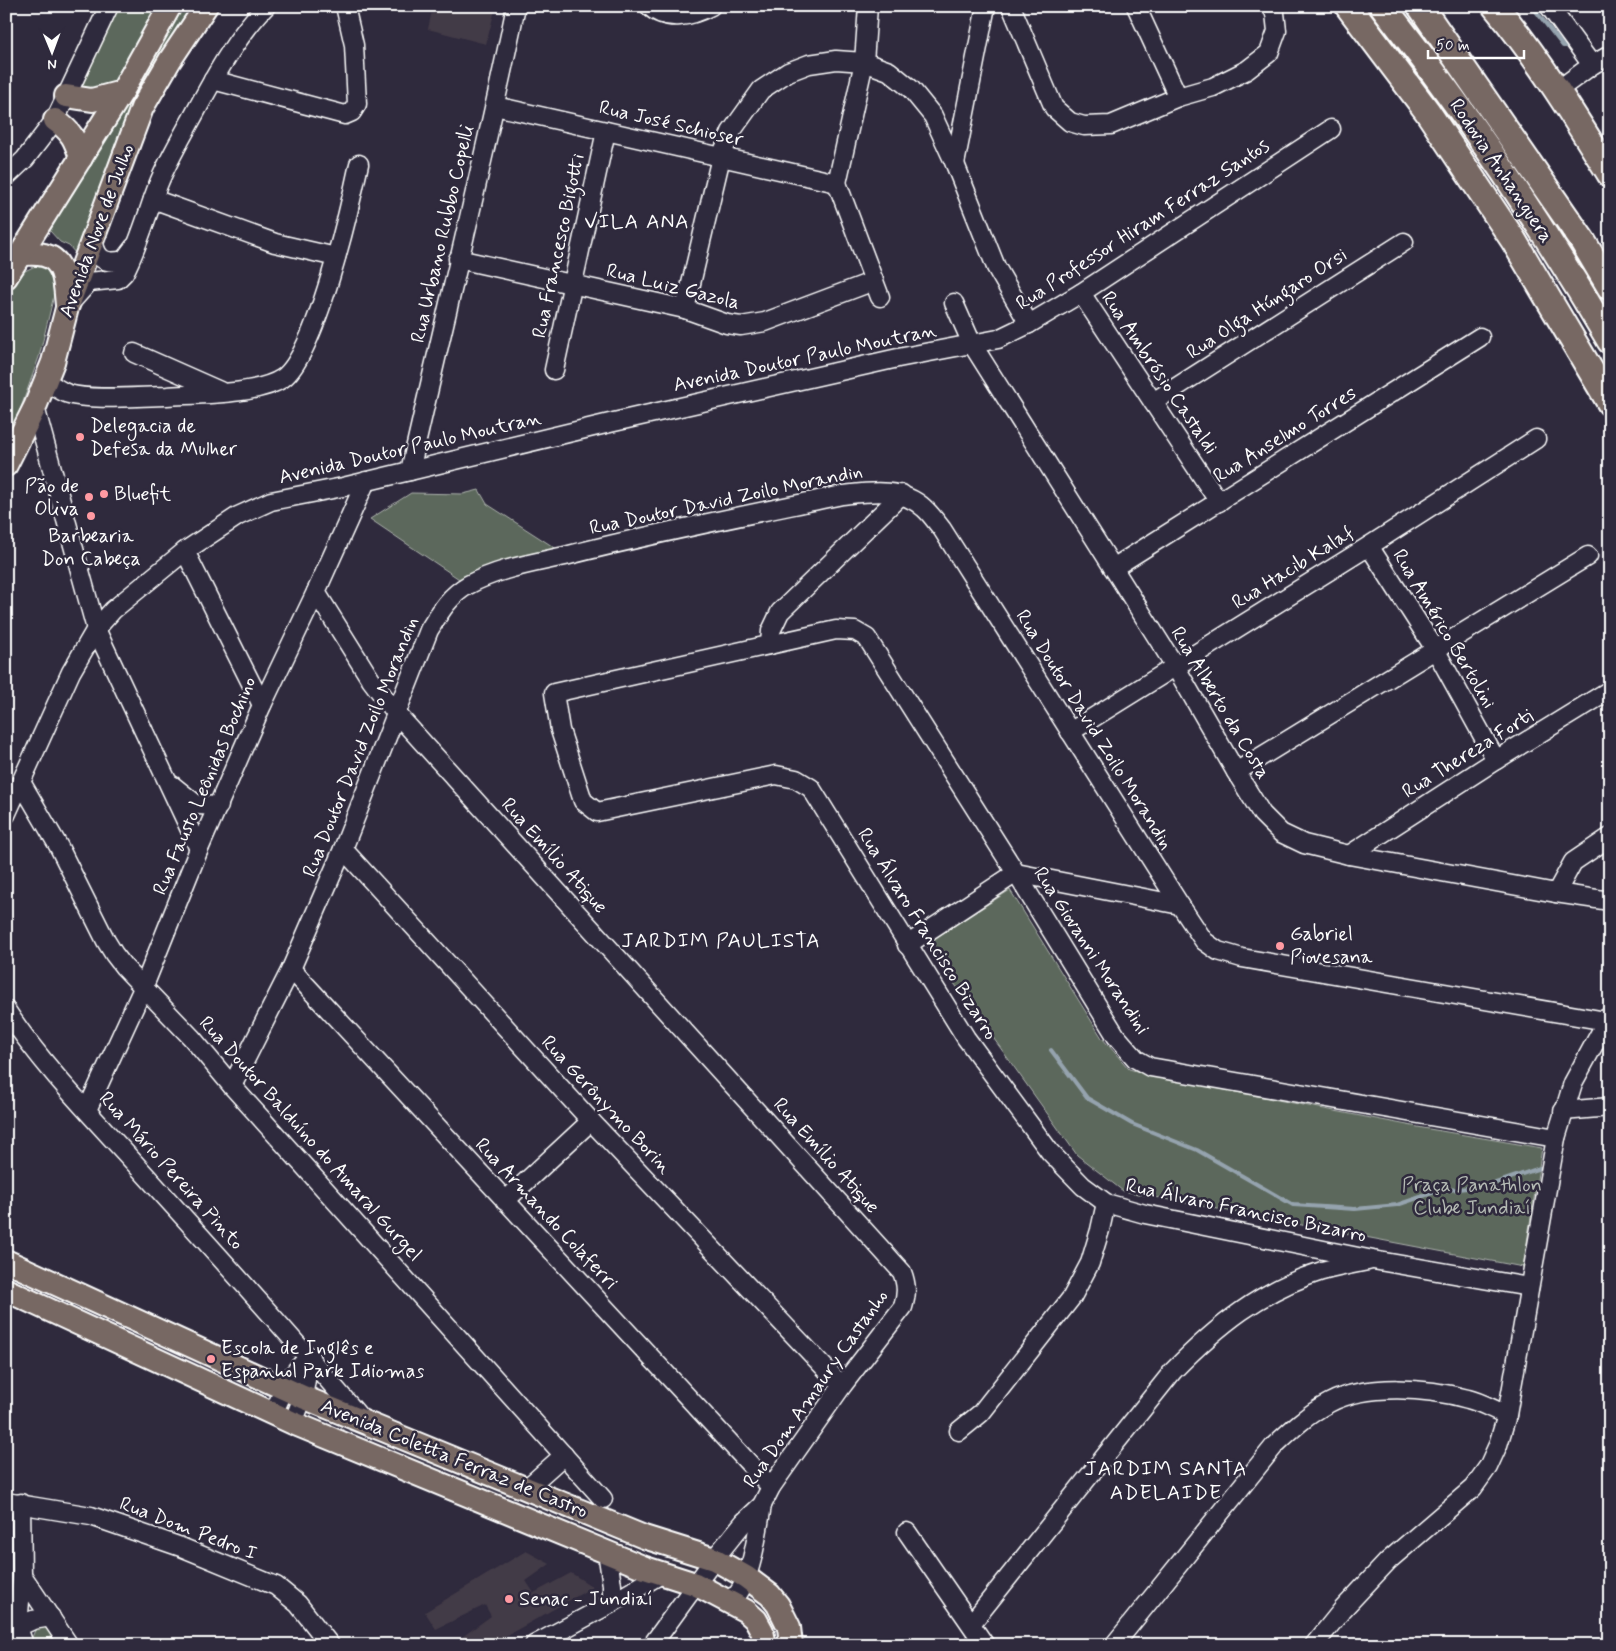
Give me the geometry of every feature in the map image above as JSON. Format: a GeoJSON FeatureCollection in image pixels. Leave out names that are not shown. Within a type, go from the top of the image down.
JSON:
{"type":"FeatureCollection","features":[{"type":"Feature","properties":{"kind":"highway","name":"Rodovia Anhanguera"},"geometry":{"type":"LineString","coordinates":[[1382,6],[1428,64],[1504,174],[1579,288],[1610,341]]}},
{"type":"Feature","properties":{"kind":"highway","name":"Rodovia Anhanguera"},"geometry":{"type":"LineString","coordinates":[[1420,6],[1582,240],[1610,287]]}},
{"type":"Feature","properties":{"kind":"highway"},"geometry":{"type":"LineString","coordinates":[[1495,6],[1523,40],[1558,90],[1610,174]]}},
{"type":"Feature","properties":{"kind":"highway"},"geometry":{"type":"LineString","coordinates":[[1350,9],[1427,111],[1514,241],[1610,403]]}},
{"type":"Feature","properties":{"kind":"main road","name":"Avenida Nove de Julho"},"geometry":{"type":"LineString","coordinates":[[6,277],[122,92],[170,6]]}},
{"type":"Feature","properties":{"kind":"main road","name":"Avenida Nove de Julho"},"geometry":{"type":"LineString","coordinates":[[6,466],[46,381],[67,308],[142,108],[170,60],[206,6]]}},
{"type":"Feature","properties":{"kind":"main road"},"geometry":{"type":"LineString","coordinates":[[66,96],[92,100],[122,92]]}},
{"type":"Feature","properties":{"kind":"main road"},"geometry":{"type":"LineString","coordinates":[[55,120],[74,136],[81,158]]}},
{"type":"Feature","properties":{"kind":"main road"},"geometry":{"type":"LineString","coordinates":[[21,254],[47,255],[58,263],[63,276],[67,308]]}},
{"type":"Feature","properties":{"kind":"main road","name":"Avenida Coletta Ferraz de Castro"},"geometry":{"type":"LineString","coordinates":[[6,1262],[294,1392],[363,1421],[644,1537],[714,1559],[746,1577],[770,1595],[778,1605],[789,1627],[792,1645]]}},
{"type":"Feature","properties":{"kind":"main road","name":"Avenida Coletta Ferraz de Castro"},"geometry":{"type":"LineString","coordinates":[[6,1290],[293,1423],[645,1568],[695,1584],[746,1611],[756,1620],[762,1631],[765,1645]]}},
{"type":"Feature","properties":{"kind":"street"},"geometry":{"type":"LineString","coordinates":[[6,177],[25,159],[55,120],[109,6]]}},
{"type":"Feature","properties":{"kind":"street"},"geometry":{"type":"LineString","coordinates":[[67,308],[81,289],[89,282],[118,279],[124,274],[172,155],[213,80],[253,20],[266,6]]}},
{"type":"Feature","properties":{"kind":"street"},"geometry":{"type":"LineString","coordinates":[[253,20],[280,6]]}},
{"type":"Feature","properties":{"kind":"street"},"geometry":{"type":"LineString","coordinates":[[213,80],[344,115],[352,112],[357,104],[354,45],[345,6]]}},
{"type":"Feature","properties":{"kind":"street","name":"Rua Urbano Rubbo Copelli"},"geometry":{"type":"LineString","coordinates":[[410,471],[495,106],[516,6]]}},
{"type":"Feature","properties":{"kind":"street"},"geometry":{"type":"LineString","coordinates":[[649,6],[673,17],[687,16],[711,6]]}},
{"type":"Feature","properties":{"kind":"street"},"geometry":{"type":"LineString","coordinates":[[837,183],[864,62],[868,6]]}},
{"type":"Feature","properties":{"kind":"street"},"geometry":{"type":"LineString","coordinates":[[955,164],[986,6]]}},
{"type":"Feature","properties":{"kind":"street"},"geometry":{"type":"LineString","coordinates":[[1011,6],[1054,108],[1070,122],[1084,126],[1111,125],[1178,97],[1213,87],[1247,70],[1270,54],[1277,31],[1275,13],[1271,6]]}},
{"type":"Feature","properties":{"kind":"street"},"geometry":{"type":"LineString","coordinates":[[1136,6],[1178,97]]}},
{"type":"Feature","properties":{"kind":"street"},"geometry":{"type":"LineString","coordinates":[[1548,6],[1592,65]]}},
{"type":"Feature","properties":{"kind":"street"},"geometry":{"type":"LineString","coordinates":[[1558,90],[1592,65],[1610,55]]}},
{"type":"Feature","properties":{"kind":"street"},"geometry":{"type":"LineString","coordinates":[[685,309],[721,157],[731,132],[761,90],[788,72],[809,64],[836,60],[864,62],[889,71],[911,89],[933,116],[955,164],[996,267],[1029,324]]}},
{"type":"Feature","properties":{"kind":"street","name":"Rua José Schioser"},"geometry":{"type":"LineString","coordinates":[[495,106],[837,183]]}},
{"type":"Feature","properties":{"kind":"street","name":"Rua Professor Hiram Ferraz Santos"},"geometry":{"type":"LineString","coordinates":[[972,344],[998,339],[1029,324],[1081,293],[1331,129]]}},
{"type":"Feature","properties":{"kind":"street","name":"Rua Francesco Bigotti"},"geometry":{"type":"LineString","coordinates":[[554,370],[606,131]]}},
{"type":"Feature","properties":{"kind":"street"},"geometry":{"type":"LineString","coordinates":[[46,381],[68,394],[80,396],[160,396],[225,393],[269,385],[282,378],[291,371],[310,335],[349,212],[359,164]]}},
{"type":"Feature","properties":{"kind":"street","name":"Rua Luiz Gazola"},"geometry":{"type":"LineString","coordinates":[[458,259],[685,309],[727,324],[753,325],[877,289],[837,183]]}},
{"type":"Feature","properties":{"kind":"street"},"geometry":{"type":"LineString","coordinates":[[153,199],[275,243],[336,257]]}},
{"type":"Feature","properties":{"kind":"street"},"geometry":{"type":"LineString","coordinates":[[93,236],[97,253],[101,258],[108,261],[124,260],[136,245]]}},
{"type":"Feature","properties":{"kind":"street","name":"Rua Olga Húngaro Orsi"},"geometry":{"type":"LineString","coordinates":[[1153,402],[1404,242]]}},
{"type":"Feature","properties":{"kind":"street","name":"Rua Ambrósio Castaldi"},"geometry":{"type":"LineString","coordinates":[[1081,293],[1219,502]]}},
{"type":"Feature","properties":{"kind":"street","name":"Rua Alberto da Costa"},"geometry":{"type":"LineString","coordinates":[[954,303],[972,344],[1175,666],[1236,772],[1262,814],[1281,833],[1304,844],[1349,855],[1610,901]]}},
{"type":"Feature","properties":{"kind":"street","name":"Rua Anselmo Torres"},"geometry":{"type":"LineString","coordinates":[[1113,568],[1480,336]]}},
{"type":"Feature","properties":{"kind":"street","name":"Avenida Doutor Paulo Moutran"},"geometry":{"type":"LineString","coordinates":[[6,814],[71,672],[96,629],[113,610],[185,551],[238,516],[271,501],[410,471],[898,358],[972,344]]}},
{"type":"Feature","properties":{"kind":"street"},"geometry":{"type":"LineString","coordinates":[[134,353],[225,393]]}},
{"type":"Feature","properties":{"kind":"street"},"geometry":{"type":"LineString","coordinates":[[35,406],[96,629],[200,849]]}},
{"type":"Feature","properties":{"kind":"street","name":"Rua Hacib Kalaf"},"geometry":{"type":"LineString","coordinates":[[1070,732],[1369,546],[1536,439]]}},
{"type":"Feature","properties":{"kind":"street","name":"Rua Fausto Leônidas Bochino"},"geometry":{"type":"LineString","coordinates":[[87,1110],[144,986],[262,705],[366,481]]}},
{"type":"Feature","properties":{"kind":"street","name":"Rua Doutor David Zoilo Morandin"},"geometry":{"type":"LineString","coordinates":[[232,1086],[291,969],[343,849],[429,630],[453,596],[468,585],[493,574],[620,542],[842,495],[876,491],[902,494],[924,507],[942,529],[1180,905],[1204,941],[1218,952],[1242,958],[1608,1018]]}},
{"type":"Feature","properties":{"kind":"street"},"geometry":{"type":"LineString","coordinates":[[770,645],[771,631],[780,612],[902,494]]}},
{"type":"Feature","properties":{"kind":"street","name":"Rua Américo Bertolini"},"geometry":{"type":"LineString","coordinates":[[1369,546],[1435,649],[1496,760]]}},
{"type":"Feature","properties":{"kind":"street"},"geometry":{"type":"LineString","coordinates":[[185,551],[262,705]]}},
{"type":"Feature","properties":{"kind":"street"},"geometry":{"type":"LineString","coordinates":[[1236,772],[1588,556]]}},
{"type":"Feature","properties":{"kind":"street","name":"Rua Emílio Atique"},"geometry":{"type":"LineString","coordinates":[[316,592],[371,680],[396,713],[902,1272],[906,1283],[906,1297]]}},
{"type":"Feature","properties":{"kind":"street","name":"Rua Giovanni Morandini"},"geometry":{"type":"LineString","coordinates":[[770,645],[836,630],[855,631],[867,638],[1016,873],[1116,1036],[1136,1059],[1150,1067],[1556,1138]]}},
{"type":"Feature","properties":{"kind":"street","name":"Rua Álvaro Francisco Bizarro"},"geometry":{"type":"LineString","coordinates":[[770,645],[554,693],[560,730],[583,800],[597,812],[776,775],[796,779],[810,788],[966,1038],[1050,1152],[1083,1186],[1106,1203],[1145,1214],[1373,1260],[1529,1287]]}},
{"type":"Feature","properties":{"kind":"street","name":"Rua Thereza Forti"},"geometry":{"type":"LineString","coordinates":[[1349,855],[1496,760],[1610,690]]}},
{"type":"Feature","properties":{"kind":"street"},"geometry":{"type":"LineString","coordinates":[[166,780],[196,805],[219,806]]}},
{"type":"Feature","properties":{"kind":"street","name":"Rua Doutor Balduíno do Amaral Gurgel"},"geometry":{"type":"LineString","coordinates":[[21,782],[59,847],[106,941],[124,967],[192,1038],[232,1086],[603,1499]]}},
{"type":"Feature","properties":{"kind":"street"},"geometry":{"type":"LineString","coordinates":[[1556,893],[1573,862],[1610,837]]}},
{"type":"Feature","properties":{"kind":"street","name":"Rua Gerônymo Borin"},"geometry":{"type":"LineString","coordinates":[[343,849],[591,1122],[842,1386]]}},
{"type":"Feature","properties":{"kind":"street"},"geometry":{"type":"LineString","coordinates":[[907,944],[1016,873],[1180,905]]}},
{"type":"Feature","properties":{"kind":"street","name":"Rua Armando Colaferri"},"geometry":{"type":"LineString","coordinates":[[291,969],[772,1487]]}},
{"type":"Feature","properties":{"kind":"street","name":"Rua Mário Pereira Pinto"},"geometry":{"type":"LineString","coordinates":[[6,1010],[19,1029],[87,1110],[310,1357],[363,1421]]}},
{"type":"Feature","properties":{"kind":"street"},"geometry":{"type":"LineString","coordinates":[[1314,1645],[1343,1608],[1388,1561],[1473,1488],[1488,1466],[1498,1445],[1507,1415],[1556,1138],[1573,1083],[1608,1018]]}},
{"type":"Feature","properties":{"kind":"street"},"geometry":{"type":"LineString","coordinates":[[1563,1111],[1610,1107]]}},
{"type":"Feature","properties":{"kind":"street"},"geometry":{"type":"LineString","coordinates":[[505,1201],[591,1122]]}},
{"type":"Feature","properties":{"kind":"street"},"geometry":{"type":"LineString","coordinates":[[958,1431],[981,1413],[1072,1297],[1090,1263],[1106,1203]]}},
{"type":"Feature","properties":{"kind":"street"},"geometry":{"type":"LineString","coordinates":[[971,1624],[1174,1371],[1203,1340],[1249,1305],[1295,1281],[1323,1271],[1373,1260]]}},
{"type":"Feature","properties":{"kind":"street","name":"Rua Dom Amaury Castanho"},"geometry":{"type":"LineString","coordinates":[[652,1645],[714,1559],[744,1522],[762,1505],[772,1487],[842,1386],[902,1307],[906,1297]]}},
{"type":"Feature","properties":{"kind":"street"},"geometry":{"type":"LineString","coordinates":[[273,1414],[294,1392],[310,1357]]}},
{"type":"Feature","properties":{"kind":"street"},"geometry":{"type":"LineString","coordinates":[[1114,1645],[1275,1445],[1302,1420],[1330,1402],[1362,1392],[1399,1389],[1434,1391],[1470,1399],[1507,1415]]}},
{"type":"Feature","properties":{"kind":"street"},"geometry":{"type":"LineString","coordinates":[[293,1423],[294,1392]]}},
{"type":"Feature","properties":{"kind":"street"},"geometry":{"type":"LineString","coordinates":[[527,1488],[564,1454]]}},
{"type":"Feature","properties":{"kind":"street"},"geometry":{"type":"LineString","coordinates":[[14,1502],[22,1576],[18,1626],[24,1645]]}},
{"type":"Feature","properties":{"kind":"street","name":"Rua Dom Pedro I"},"geometry":{"type":"LineString","coordinates":[[14,1502],[91,1516],[181,1547],[276,1586],[298,1604],[330,1645]]}},
{"type":"Feature","properties":{"kind":"street","name":"Rua Dom Amaury Castanho"},"geometry":{"type":"LineString","coordinates":[[725,1600],[737,1595],[746,1577],[759,1528],[762,1505]]}},
{"type":"Feature","properties":{"kind":"street"},"geometry":{"type":"LineString","coordinates":[[907,1532],[985,1645]]}},
{"type":"Feature","properties":{"kind":"street"},"geometry":{"type":"LineString","coordinates":[[607,1551],[612,1585],[612,1603]]}},
{"type":"Feature","properties":{"kind":"street"},"geometry":{"type":"LineString","coordinates":[[534,1645],[663,1573]]}},
{"type":"Feature","properties":{"kind":"street"},"geometry":{"type":"LineString","coordinates":[[22,1576],[69,1645]]}},
{"type":"Feature","properties":{"kind":"street"},"geometry":{"type":"LineString","coordinates":[[18,1626],[33,1620],[51,1617]]}},
{"type":"Feature","properties":{"kind":"shaded area"},"geometry":{"type":"Polygon","coordinates":[[[433,6],[496,6],[486,44],[428,29],[433,6]]]}},
{"type":"Feature","properties":{"kind":"shaded area","name":"Senac - Jundiaí"},"geometry":{"type":"Polygon","coordinates":[[[526,1551],[550,1564],[526,1581],[534,1593],[571,1573],[593,1587],[490,1645],[461,1645],[458,1640],[491,1616],[485,1605],[436,1629],[425,1612],[526,1551]]]}},
{"type":"Feature","properties":{"kind":"green space"},"geometry":{"type":"Polygon","coordinates":[[[119,6],[160,6],[117,84],[84,92],[78,85],[119,6]]]}},
{"type":"Feature","properties":{"kind":"green space"},"geometry":{"type":"Polygon","coordinates":[[[178,6],[196,6],[156,69],[116,142],[77,255],[69,246],[60,242],[50,231],[147,56],[178,6]]]}},
{"type":"Feature","properties":{"kind":"green space"},"geometry":{"type":"Polygon","coordinates":[[[35,266],[46,269],[56,287],[39,357],[19,413],[6,440],[6,295],[25,271],[35,266]]]}},
{"type":"Feature","properties":{"kind":"green space"},"geometry":{"type":"Polygon","coordinates":[[[479,490],[487,504],[566,555],[468,585],[370,519],[411,493],[463,494],[479,490]]]}},
{"type":"Feature","properties":{"kind":"green space","name":"Praça Panathlon Clube Jundiaí"},"geometry":{"type":"Polygon","coordinates":[[[1010,890],[1102,1038],[1129,1069],[1158,1077],[1423,1128],[1542,1148],[1523,1267],[1123,1191],[1077,1155],[926,944],[1010,890]]]}},
{"type":"Feature","properties":{"kind":"green space"},"geometry":{"type":"Polygon","coordinates":[[[43,1623],[49,1627],[60,1645],[29,1645],[35,1630],[43,1623]]]}},
{"type":"Feature","properties":{"kind":"waterway"},"geometry":{"type":"LineString","coordinates":[[1532,6],[1563,46],[1566,46]]}},
{"type":"Feature","properties":{"kind":"waterway"},"geometry":{"type":"LineString","coordinates":[[1051,1050],[1087,1098],[1132,1124],[1197,1150],[1293,1205],[1355,1209],[1397,1205],[1438,1191],[1487,1186],[1540,1168]]}},
{"type":"Feature","properties":{"kind":"place","name":"Delegacia de Defesa da Mulher"},"geometry":{"type":"Point","coordinates":[80,437]}},
{"type":"Feature","properties":{"kind":"place","name":"Bluefit"},"geometry":{"type":"Point","coordinates":[104,494]}},
{"type":"Feature","properties":{"kind":"place","name":"Pão de Oliva"},"geometry":{"type":"Point","coordinates":[89,497]}},
{"type":"Feature","properties":{"kind":"place","name":"Barbearia Don Cabeça"},"geometry":{"type":"Point","coordinates":[91,516]}},
{"type":"Feature","properties":{"kind":"place","name":"Gabriel Piovesana"},"geometry":{"type":"Point","coordinates":[1280,946]}},
{"type":"Feature","properties":{"kind":"place","name":"Escola de Inglês e Espanhol Park Idiomas"},"geometry":{"type":"Point","coordinates":[211,1359]}},
{"type":"Feature","properties":{"kind":"place","name":"Senac - Jundiaí"},"geometry":{"type":"Point","coordinates":[509,1599]}},
{"type":"Feature","properties":{"kind":"district","name":"VILA ANA"},"geometry":{"type":"Point","coordinates":[637,222]}},
{"type":"Feature","properties":{"kind":"district","name":"JARDIM PAULISTA"},"geometry":{"type":"Point","coordinates":[721,941]}},
{"type":"Feature","properties":{"kind":"district","name":"JARDIM SANTA ADELAIDE"},"geometry":{"type":"Point","coordinates":[1166,1481]}}]}
